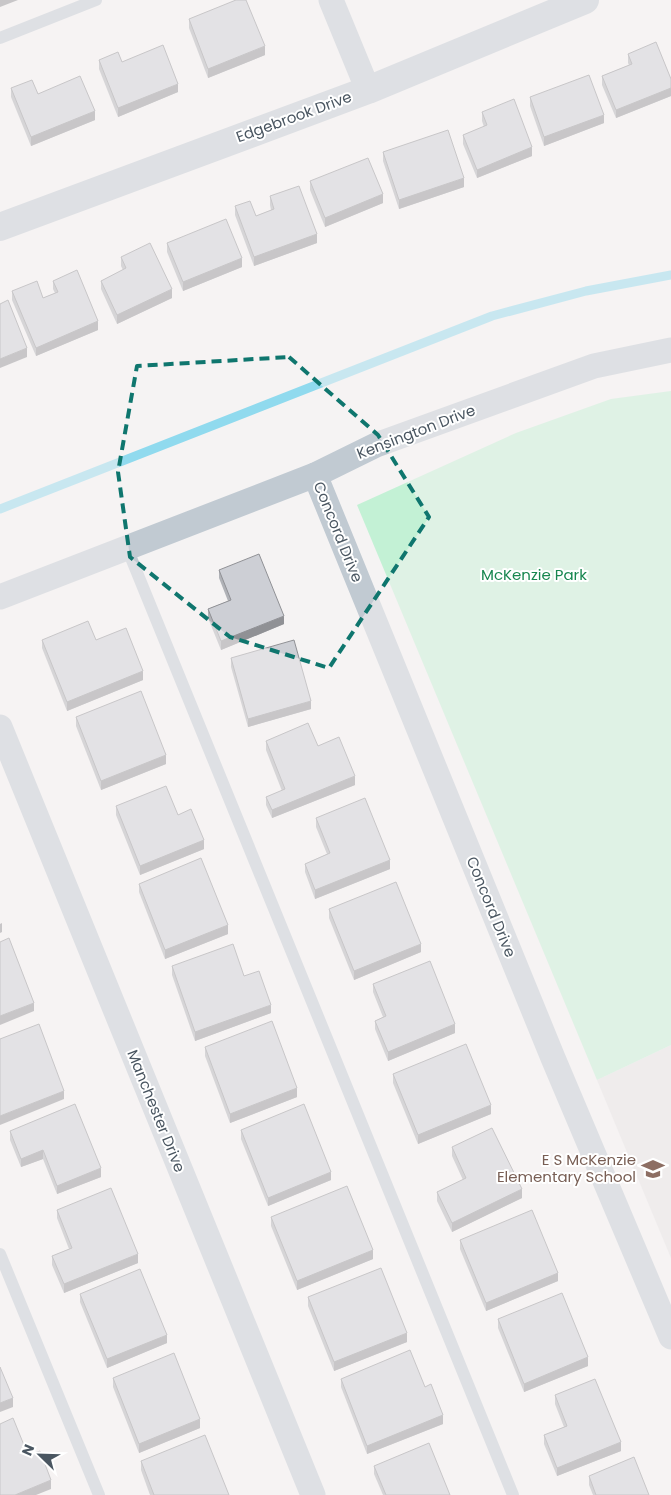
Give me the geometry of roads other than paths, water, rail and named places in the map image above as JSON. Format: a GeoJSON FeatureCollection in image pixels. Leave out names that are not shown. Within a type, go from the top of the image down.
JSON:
{"type":"FeatureCollection","features":[{"type":"Feature","properties":{"kind":"street"},"geometry":{"type":"LineString","coordinates":[[331,0],[368,90]]}},
{"type":"Feature","properties":{"kind":"street","name":"Edgebrook Drive"},"geometry":{"type":"LineString","coordinates":[[0,226],[368,90],[585,0]]}},
{"type":"Feature","properties":{"kind":"street","name":"Kensington Drive"},"geometry":{"type":"LineString","coordinates":[[0,597],[315,475],[376,445],[594,366],[671,350]]}},
{"type":"Feature","properties":{"kind":"street","name":"Concord Drive"},"geometry":{"type":"LineString","coordinates":[[315,475],[553,1058],[671,1337]]}},
{"type":"Feature","properties":{"kind":"street","name":"Manchester Drive"},"geometry":{"type":"LineString","coordinates":[[0,727],[313,1495]]}},
{"type":"Feature","properties":{"kind":"lane"},"geometry":{"type":"LineString","coordinates":[[0,38],[96,0]]}},
{"type":"Feature","properties":{"kind":"lane"},"geometry":{"type":"LineString","coordinates":[[127,548],[513,1495]]}},
{"type":"Feature","properties":{"kind":"lane"},"geometry":{"type":"LineString","coordinates":[[0,1254],[99,1495]]}},
{"type":"Feature","properties":{"kind":"waterway"},"geometry":{"type":"LineString","coordinates":[[0,509],[492,316],[586,291],[671,275]]}},
{"type":"Feature","properties":{"kind":"place","name":"E S McKenzie Elementary School"},"geometry":{"type":"Point","coordinates":[653,1169]}},
{"type":"Feature","properties":{"kind":"park label","name":"McKenzie Park"},"geometry":{"type":"Point","coordinates":[534,575]}}]}
